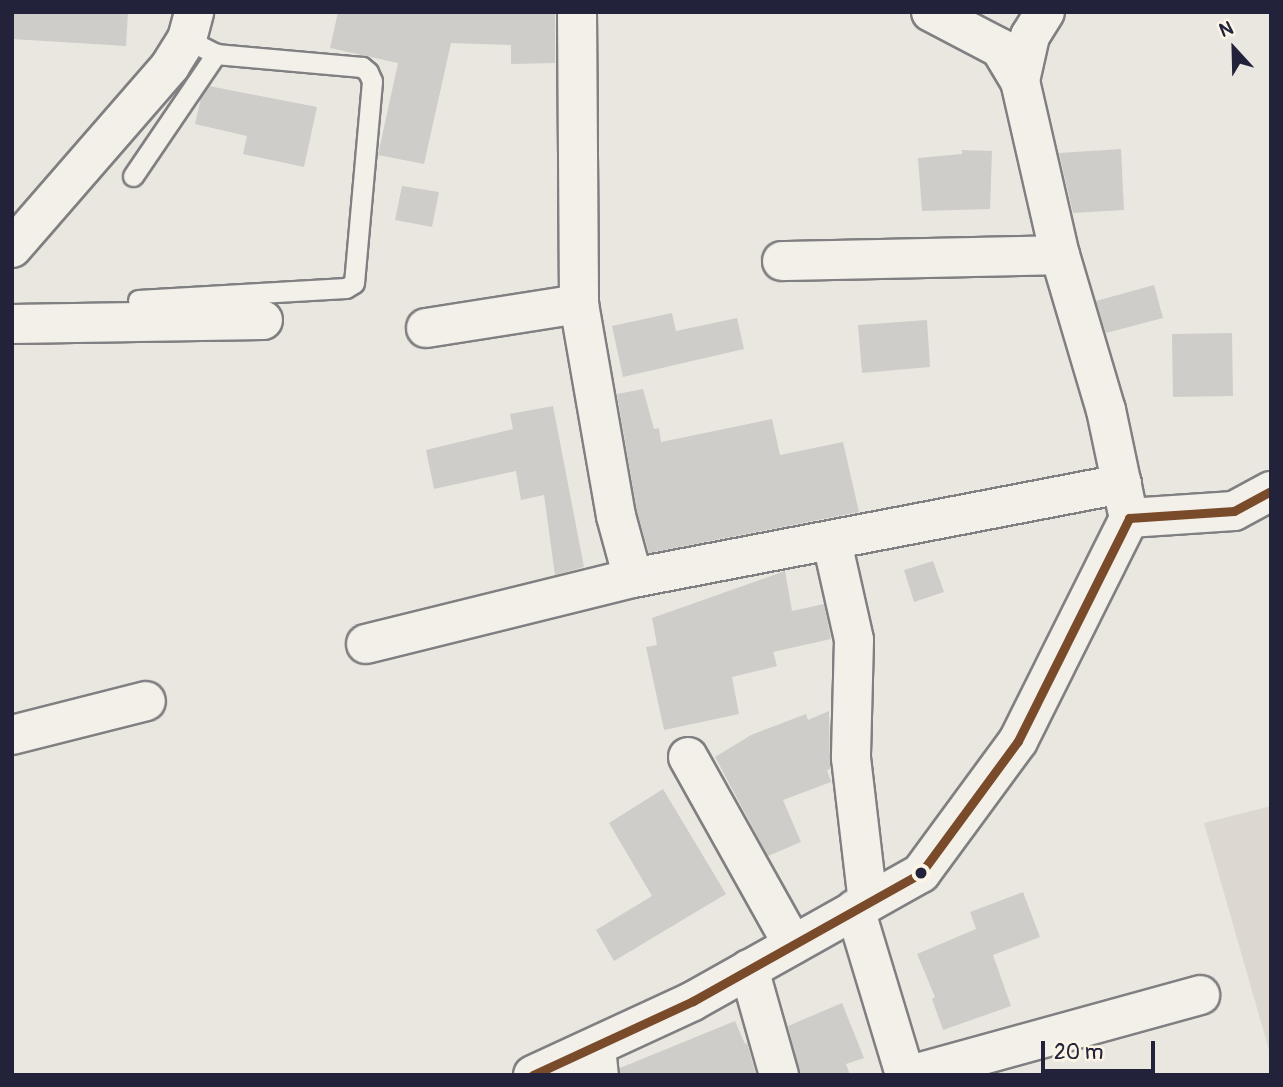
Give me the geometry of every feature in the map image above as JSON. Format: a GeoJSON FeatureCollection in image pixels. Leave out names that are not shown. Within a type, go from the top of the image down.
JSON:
{"type":"FeatureCollection","features":[{"type":"Feature","properties":{"kind":"street"},"geometry":{"type":"LineString","coordinates":[[577,12],[579,304],[616,516],[634,578]]}},
{"type":"Feature","properties":{"kind":"street"},"geometry":{"type":"LineString","coordinates":[[533,1075],[598,1061],[749,969],[921,873],[1018,741],[1126,501],[1106,410],[1060,256],[1020,81],[1000,48],[931,12]]}},
{"type":"Feature","properties":{"kind":"street"},"geometry":{"type":"LineString","coordinates":[[1020,81],[1030,36],[1045,12]]}},
{"type":"Feature","properties":{"kind":"street"},"geometry":{"type":"LineString","coordinates":[[12,247],[199,35]]}},
{"type":"Feature","properties":{"kind":"street"},"geometry":{"type":"LineString","coordinates":[[782,261],[1060,256]]}},
{"type":"Feature","properties":{"kind":"street"},"geometry":{"type":"LineString","coordinates":[[426,328],[579,304]]}},
{"type":"Feature","properties":{"kind":"street"},"geometry":{"type":"LineString","coordinates":[[12,324],[263,320]]}},
{"type":"Feature","properties":{"kind":"street"},"geometry":{"type":"LineString","coordinates":[[366,644],[634,578],[832,542],[1126,501],[1234,511],[1271,491]]}},
{"type":"Feature","properties":{"kind":"street"},"geometry":{"type":"LineString","coordinates":[[832,542],[854,640],[851,758],[862,906],[905,1075]]}},
{"type":"Feature","properties":{"kind":"street"},"geometry":{"type":"LineString","coordinates":[[12,735],[146,701]]}},
{"type":"Feature","properties":{"kind":"street"},"geometry":{"type":"LineString","coordinates":[[688,757],[793,945]]}},
{"type":"Feature","properties":{"kind":"street"},"geometry":{"type":"LineString","coordinates":[[749,969],[779,1075]]}},
{"type":"Feature","properties":{"kind":"street"},"geometry":{"type":"LineString","coordinates":[[911,1075],[1200,995]]}},
{"type":"Feature","properties":{"kind":"lane"},"geometry":{"type":"LineString","coordinates":[[133,176],[199,35],[362,67],[372,81],[354,283],[346,288],[138,300]]}},
{"type":"Feature","properties":{"kind":"shaded area"},"geometry":{"type":"Polygon","coordinates":[[[1271,806],[1271,1057],[1204,823],[1271,806]]]}},
{"type":"Feature","properties":{"kind":"building"},"geometry":{"type":"Polygon","coordinates":[[[12,12],[128,12],[126,46],[12,39],[12,12]]]}},
{"type":"Feature","properties":{"kind":"building"},"geometry":{"type":"Polygon","coordinates":[[[338,12],[555,12],[555,63],[511,64],[511,45],[451,43],[424,164],[378,155],[398,63],[330,48],[338,12]]]}},
{"type":"Feature","properties":{"kind":"building"},"geometry":{"type":"Polygon","coordinates":[[[209,86],[317,107],[304,167],[243,154],[247,136],[195,124],[201,98],[209,86]]]}},
{"type":"Feature","properties":{"kind":"building"},"geometry":{"type":"Polygon","coordinates":[[[1121,149],[1124,210],[1073,213],[1059,153],[1121,149]]]}},
{"type":"Feature","properties":{"kind":"building"},"geometry":{"type":"Polygon","coordinates":[[[962,150],[992,151],[990,209],[922,211],[918,158],[962,154],[962,150]]]}},
{"type":"Feature","properties":{"kind":"building"},"geometry":{"type":"Polygon","coordinates":[[[402,186],[439,192],[432,227],[395,220],[402,186]]]}},
{"type":"Feature","properties":{"kind":"building"},"geometry":{"type":"Polygon","coordinates":[[[1154,285],[1163,318],[1106,333],[1096,301],[1154,285]]]}},
{"type":"Feature","properties":{"kind":"building"},"geometry":{"type":"Polygon","coordinates":[[[672,313],[676,331],[737,318],[744,349],[623,377],[612,326],[672,313]]]}},
{"type":"Feature","properties":{"kind":"building"},"geometry":{"type":"Polygon","coordinates":[[[927,320],[930,367],[862,373],[858,325],[927,320]]]}},
{"type":"Feature","properties":{"kind":"building"},"geometry":{"type":"Polygon","coordinates":[[[1232,333],[1233,396],[1173,397],[1172,334],[1232,333]]]}},
{"type":"Feature","properties":{"kind":"building"},"geometry":{"type":"Polygon","coordinates":[[[643,389],[654,429],[659,428],[661,442],[772,419],[780,455],[843,442],[859,512],[649,553],[637,511],[617,394],[643,389]]]}},
{"type":"Feature","properties":{"kind":"building"},"geometry":{"type":"Polygon","coordinates":[[[553,406],[584,567],[555,575],[544,495],[521,500],[516,471],[434,489],[426,450],[513,429],[510,414],[553,406]]]}},
{"type":"Feature","properties":{"kind":"building"},"geometry":{"type":"Polygon","coordinates":[[[933,561],[944,592],[914,602],[904,570],[933,561]]]}},
{"type":"Feature","properties":{"kind":"building"},"geometry":{"type":"Polygon","coordinates":[[[785,571],[792,611],[824,604],[831,639],[773,652],[777,666],[732,677],[739,714],[664,730],[646,647],[657,645],[652,618],[785,571]]]}},
{"type":"Feature","properties":{"kind":"building"},"geometry":{"type":"Polygon","coordinates":[[[829,711],[830,769],[827,770],[831,782],[783,800],[801,842],[768,856],[715,757],[751,735],[806,714],[808,720],[829,711]]]}},
{"type":"Feature","properties":{"kind":"building"},"geometry":{"type":"Polygon","coordinates":[[[663,789],[726,894],[614,961],[596,930],[652,896],[609,823],[663,789]]]}},
{"type":"Feature","properties":{"kind":"building"},"geometry":{"type":"Polygon","coordinates":[[[1023,892],[1040,937],[993,955],[1011,1006],[943,1030],[932,999],[935,997],[917,954],[976,929],[970,912],[1023,892]]]}},
{"type":"Feature","properties":{"kind":"building"},"geometry":{"type":"Polygon","coordinates":[[[842,1003],[864,1058],[846,1064],[850,1075],[800,1075],[788,1026],[842,1003]]]}},
{"type":"Feature","properties":{"kind":"building"},"geometry":{"type":"Polygon","coordinates":[[[735,1021],[745,1044],[747,1043],[756,1075],[620,1075],[620,1068],[735,1021]]]}},
{"type":"Feature","properties":{"kind":"transit line"},"geometry":{"type":"LineString","coordinates":[[533,1075],[693,1001],[921,873],[1018,741],[1129,518],[1234,511],[1271,491]]}}]}
